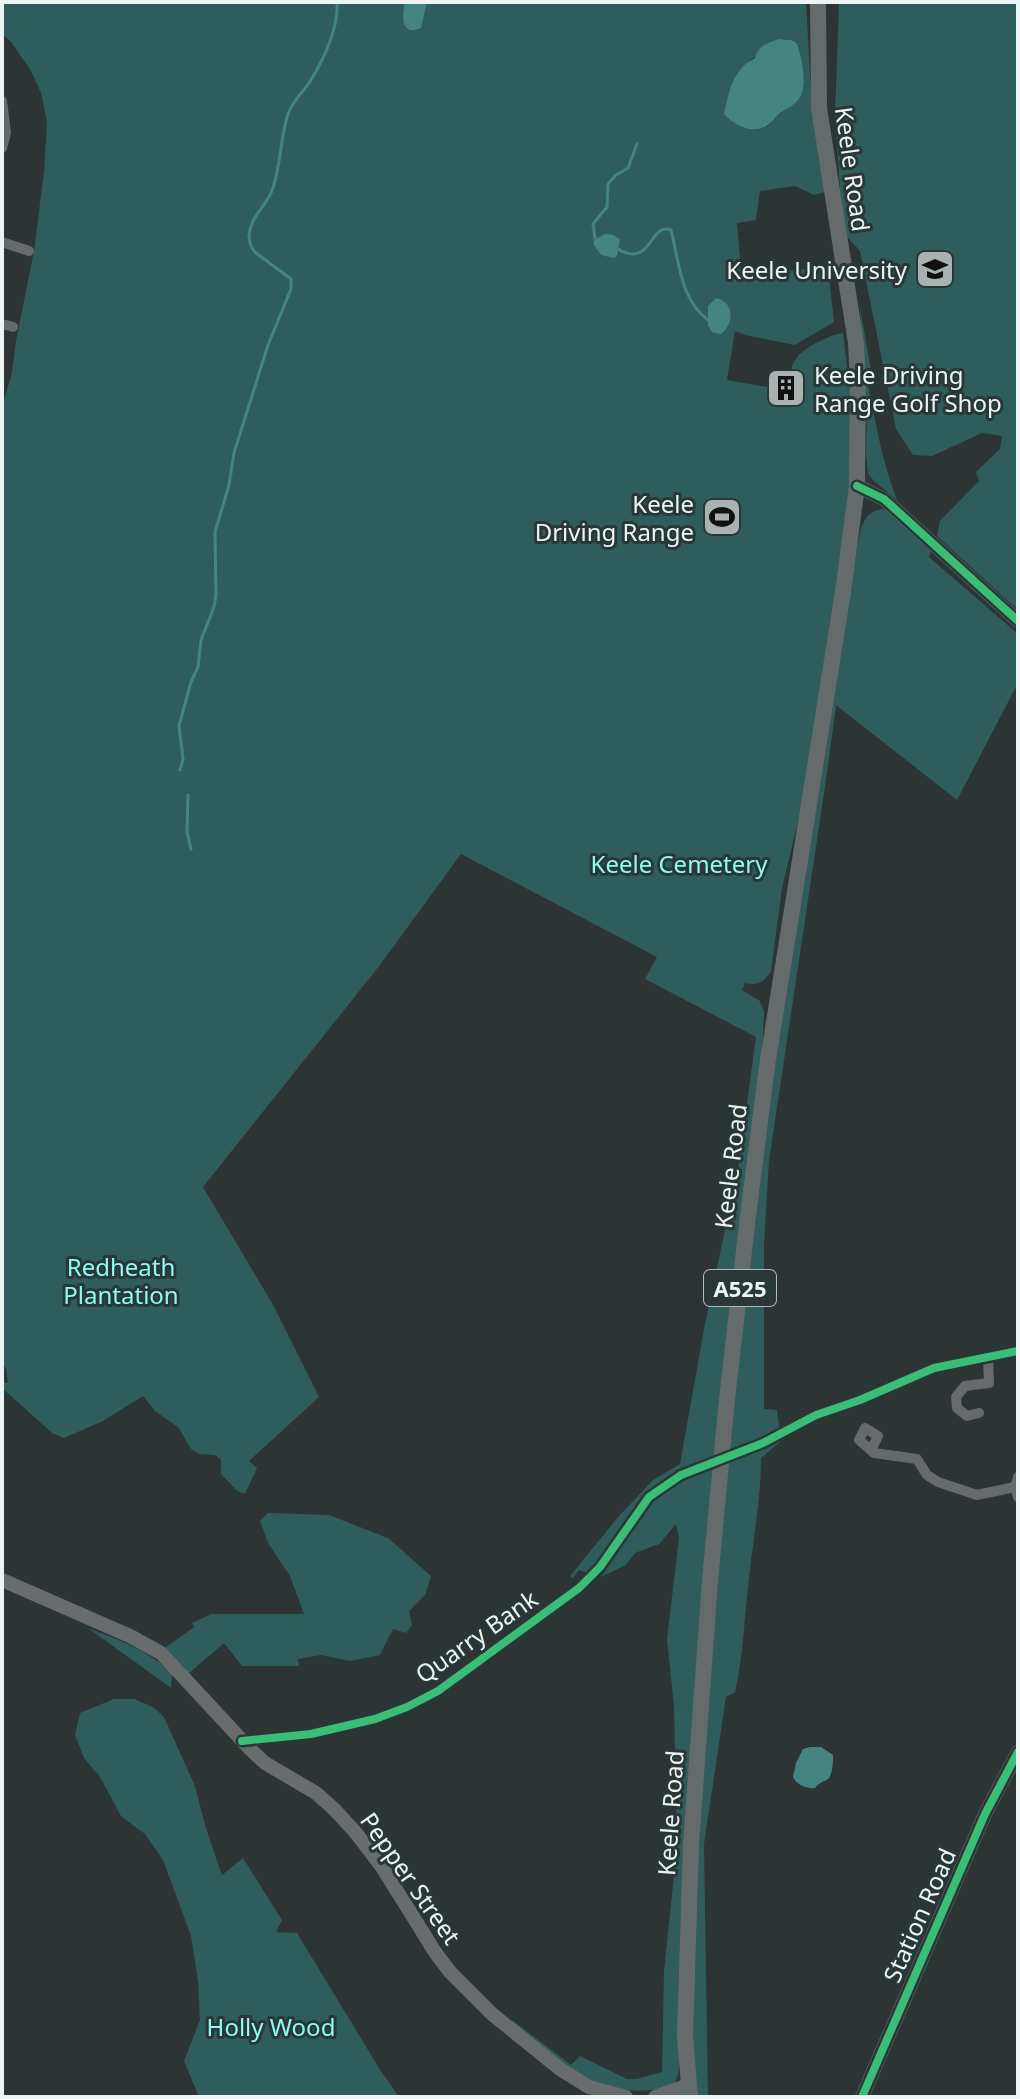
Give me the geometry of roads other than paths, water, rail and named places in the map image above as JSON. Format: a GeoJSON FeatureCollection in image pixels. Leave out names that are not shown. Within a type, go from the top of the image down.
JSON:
{"type":"FeatureCollection","features":[{"type":"Feature","properties":{"kind":"main road","name":"Keele Road"},"geometry":{"type":"LineString","coordinates":[[689,2091],[685,2037],[691,1844],[727,1399],[775,1011],[843,592],[857,486],[856,343],[819,108],[818,2]]}},
{"type":"Feature","properties":{"kind":"main road"},"geometry":{"type":"LineString","coordinates":[[857,486],[884,499],[1018,621]]}},
{"type":"Feature","properties":{"kind":"main road","name":"Pepper Street"},"geometry":{"type":"LineString","coordinates":[[2,1580],[130,1636],[161,1653],[265,1763],[316,1793],[335,1810],[382,1867],[450,1972],[492,2014],[560,2069],[589,2087],[626,2097]]}},
{"type":"Feature","properties":{"kind":"main road","name":"Station Road"},"geometry":{"type":"LineString","coordinates":[[862,2097],[985,1814],[1018,1752]]}},
{"type":"Feature","properties":{"kind":"main road"},"geometry":{"type":"LineString","coordinates":[[655,2097],[689,2091]]}},
{"type":"Feature","properties":{"kind":"street"},"geometry":{"type":"LineString","coordinates":[[2,101],[6,133],[2,148]]}},
{"type":"Feature","properties":{"kind":"street"},"geometry":{"type":"LineString","coordinates":[[2,242],[29,251]]}},
{"type":"Feature","properties":{"kind":"street","name":"Quarry Bank"},"geometry":{"type":"LineString","coordinates":[[242,1741],[311,1734],[375,1719],[407,1707],[438,1691],[579,1588],[600,1567],[649,1497],[681,1475],[763,1443],[816,1415],[934,1368],[1018,1351]]}},
{"type":"Feature","properties":{"kind":"street"},"geometry":{"type":"LineString","coordinates":[[979,1413],[967,1416],[957,1408],[956,1397],[965,1386],[989,1383],[988,1358]]}},
{"type":"Feature","properties":{"kind":"street"},"geometry":{"type":"LineString","coordinates":[[871,1450],[917,1459],[927,1475],[938,1482],[977,1495],[1017,1487]]}},
{"type":"Feature","properties":{"kind":"waterway"},"geometry":{"type":"LineString","coordinates":[[180,770],[183,759],[179,726],[216,595],[215,532],[229,485],[234,453],[268,345],[291,289],[291,279],[253,249],[249,241],[250,230],[271,193],[290,110],[309,83],[329,44],[337,2]]}},
{"type":"Feature","properties":{"kind":"waterway"},"geometry":{"type":"LineString","coordinates":[[595,238],[593,224],[607,207],[608,184],[628,168],[637,144]]}},
{"type":"Feature","properties":{"kind":"waterway"},"geometry":{"type":"LineString","coordinates":[[618,249],[629,254],[638,253],[658,232],[671,230],[686,290],[708,320]]}},
{"type":"Feature","properties":{"kind":"waterway"},"geometry":{"type":"LineString","coordinates":[[188,795],[187,832],[191,849]]}},
{"type":"Feature","properties":{"kind":"place","name":"Keele University"},"geometry":{"type":"Point","coordinates":[935,269]}},
{"type":"Feature","properties":{"kind":"place","name":"Keele Driving Range Golf Shop"},"geometry":{"type":"Point","coordinates":[786,388]}},
{"type":"Feature","properties":{"kind":"place","name":"Keele Driving Range"},"geometry":{"type":"Point","coordinates":[722,517]}},
{"type":"Feature","properties":{"kind":"park label","name":"Keele Cemetery"},"geometry":{"type":"Point","coordinates":[679,863]}},
{"type":"Feature","properties":{"kind":"park label","name":"Redheath Plantation"},"geometry":{"type":"Point","coordinates":[121,1280]}},
{"type":"Feature","properties":{"kind":"park label","name":"Holly Wood"},"geometry":{"type":"Point","coordinates":[271,2026]}}]}
